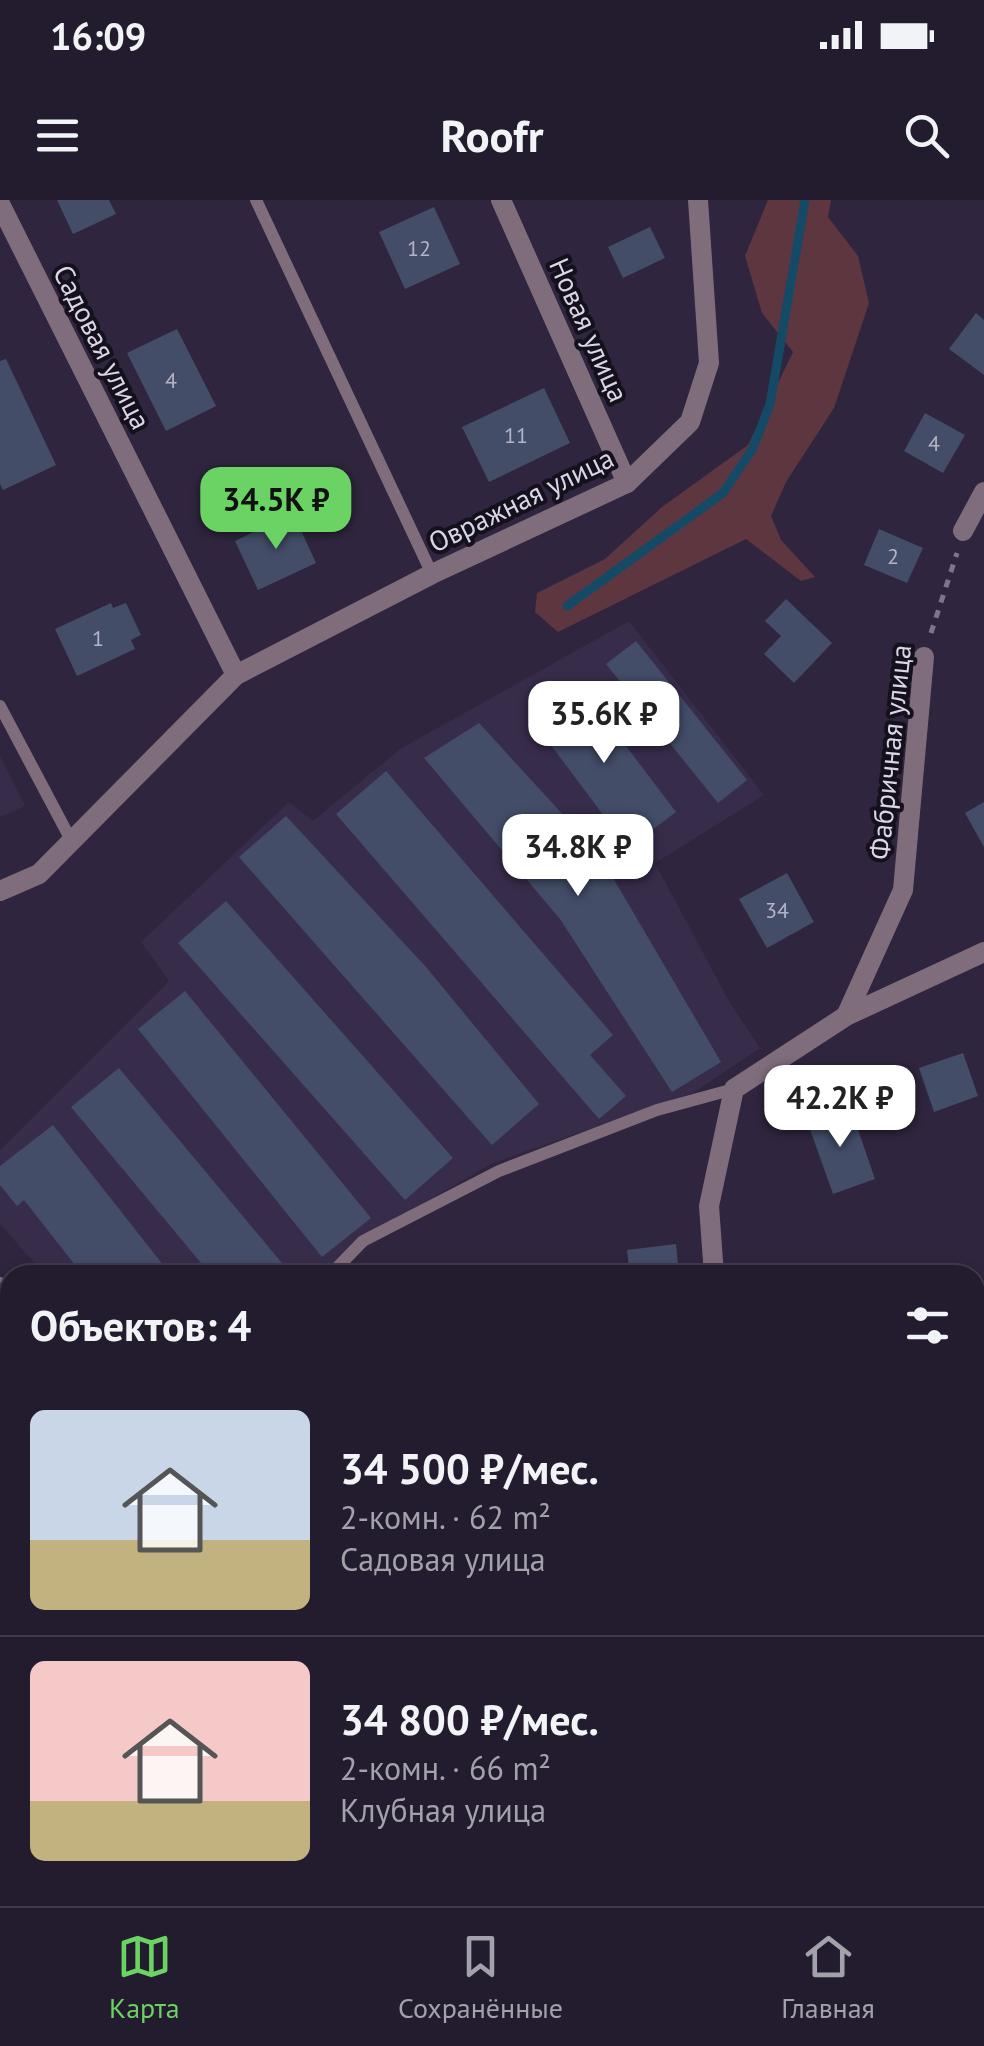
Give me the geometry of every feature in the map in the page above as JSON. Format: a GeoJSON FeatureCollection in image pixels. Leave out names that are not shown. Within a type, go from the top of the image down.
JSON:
{"type":"FeatureCollection","features":[{"type":"Feature","properties":{"kind":"street","name":"Новая улица"},"geometry":{"type":"LineString","coordinates":[[501,200],[627,483]]}},
{"type":"Feature","properties":{"kind":"street","name":"Овражная улица"},"geometry":{"type":"LineString","coordinates":[[0,891],[39,874],[236,675],[432,574],[627,483],[690,422],[709,362],[698,200]]}},
{"type":"Feature","properties":{"kind":"street","name":"Садовая улица"},"geometry":{"type":"LineString","coordinates":[[0,204],[236,675]]}},
{"type":"Feature","properties":{"kind":"street"},"geometry":{"type":"LineString","coordinates":[[964,531],[984,492]]}},
{"type":"Feature","properties":{"kind":"street","name":"Фабричная улица"},"geometry":{"type":"LineString","coordinates":[[846,1016],[903,890],[924,657]]}},
{"type":"Feature","properties":{"kind":"street"},"geometry":{"type":"LineString","coordinates":[[713,1265],[709,1206],[734,1089],[846,1016],[984,952]]}},
{"type":"Feature","properties":{"kind":"lane"},"geometry":{"type":"LineString","coordinates":[[256,200],[432,574]]}},
{"type":"Feature","properties":{"kind":"lane"},"geometry":{"type":"LineString","coordinates":[[0,706],[71,840]]}},
{"type":"Feature","properties":{"kind":"lane"},"geometry":{"type":"LineString","coordinates":[[340,1265],[363,1241],[499,1171],[657,1110],[734,1089]]}},
{"type":"Feature","properties":{"kind":"path","name":"Фабричная улица"},"geometry":{"type":"LineString","coordinates":[[924,657],[964,531]]}},
{"type":"Feature","properties":{"kind":"shaded area"},"geometry":{"type":"Polygon","coordinates":[[[768,200],[831,200],[828,217],[858,256],[869,303],[834,408],[786,482],[771,516],[781,540],[815,577],[801,581],[746,539],[558,632],[535,612],[537,593],[605,559],[662,507],[748,445],[793,352],[762,313],[745,256],[768,200]]]}},
{"type":"Feature","properties":{"kind":"shaded area"},"geometry":{"type":"Polygon","coordinates":[[[629,621],[764,795],[655,863],[730,1003],[760,1048],[693,1093],[493,1163],[363,1238],[331,1265],[36,1265],[0,1224],[0,1150],[169,981],[141,942],[289,802],[313,821],[400,749],[629,621]]]}},
{"type":"Feature","properties":{"kind":"shaded area"},"geometry":{"type":"Polygon","coordinates":[[[0,756],[25,806],[0,817],[0,756]]]}},
{"type":"Feature","properties":{"kind":"building"},"geometry":{"type":"Polygon","coordinates":[[[57,200],[109,200],[116,214],[73,234],[57,200]]]}},
{"type":"Feature","properties":{"kind":"building"},"geometry":{"type":"Polygon","coordinates":[[[434,207],[460,264],[405,289],[379,232],[434,207]]]}},
{"type":"Feature","properties":{"kind":"building"},"geometry":{"type":"Polygon","coordinates":[[[650,227],[665,258],[623,278],[608,247],[650,227]]]}},
{"type":"Feature","properties":{"kind":"building"},"geometry":{"type":"Polygon","coordinates":[[[976,313],[984,320],[984,375],[949,349],[976,313]]]}},
{"type":"Feature","properties":{"kind":"building"},"geometry":{"type":"Polygon","coordinates":[[[177,329],[216,406],[166,431],[127,353],[177,329]]]}},
{"type":"Feature","properties":{"kind":"building"},"geometry":{"type":"Polygon","coordinates":[[[6,359],[56,465],[3,490],[0,361],[6,359]]]}},
{"type":"Feature","properties":{"kind":"building"},"geometry":{"type":"Polygon","coordinates":[[[544,388],[570,443],[489,482],[462,427],[544,388]]]}},
{"type":"Feature","properties":{"kind":"building"},"geometry":{"type":"Polygon","coordinates":[[[925,413],[965,435],[943,473],[904,451],[925,413]]]}},
{"type":"Feature","properties":{"kind":"building"},"geometry":{"type":"Polygon","coordinates":[[[293,513],[316,563],[258,590],[235,541],[293,513]]]}},
{"type":"Feature","properties":{"kind":"building"},"geometry":{"type":"Polygon","coordinates":[[[879,529],[923,548],[907,583],[864,565],[879,529]]]}},
{"type":"Feature","properties":{"kind":"building"},"geometry":{"type":"Polygon","coordinates":[[[786,599],[832,643],[794,683],[764,654],[781,636],[765,621],[786,599]]]}},
{"type":"Feature","properties":{"kind":"building"},"geometry":{"type":"Polygon","coordinates":[[[111,603],[113,608],[126,603],[141,635],[131,640],[135,649],[77,676],[55,629],[111,603]]]}},
{"type":"Feature","properties":{"kind":"building"},"geometry":{"type":"Polygon","coordinates":[[[636,641],[747,780],[718,803],[606,664],[636,641]]]}},
{"type":"Feature","properties":{"kind":"building"},"geometry":{"type":"Polygon","coordinates":[[[579,684],[676,812],[628,848],[532,720],[579,684]]]}},
{"type":"Feature","properties":{"kind":"building"},"geometry":{"type":"Polygon","coordinates":[[[479,723],[599,854],[721,1062],[672,1092],[560,919],[424,758],[479,723]]]}},
{"type":"Feature","properties":{"kind":"building"},"geometry":{"type":"Polygon","coordinates":[[[386,771],[613,1035],[590,1055],[626,1096],[599,1119],[336,814],[386,771]]]}},
{"type":"Feature","properties":{"kind":"building"},"geometry":{"type":"Polygon","coordinates":[[[984,802],[984,847],[965,813],[984,802]]]}},
{"type":"Feature","properties":{"kind":"building"},"geometry":{"type":"Polygon","coordinates":[[[286,816],[426,967],[539,1104],[492,1145],[239,857],[286,816]]]}},
{"type":"Feature","properties":{"kind":"building"},"geometry":{"type":"Polygon","coordinates":[[[787,873],[814,922],[767,948],[739,899],[787,873]]]}},
{"type":"Feature","properties":{"kind":"building"},"geometry":{"type":"Polygon","coordinates":[[[226,901],[453,1158],[405,1200],[178,943],[226,901]]]}},
{"type":"Feature","properties":{"kind":"building"},"geometry":{"type":"Polygon","coordinates":[[[185,991],[371,1218],[322,1257],[138,1029],[185,991]]]}},
{"type":"Feature","properties":{"kind":"building"},"geometry":{"type":"Polygon","coordinates":[[[963,1053],[978,1096],[934,1112],[919,1068],[963,1053]]]}},
{"type":"Feature","properties":{"kind":"building"},"geometry":{"type":"Polygon","coordinates":[[[119,1068],[284,1265],[203,1265],[71,1107],[119,1068]]]}},
{"type":"Feature","properties":{"kind":"building"},"geometry":{"type":"Polygon","coordinates":[[[837,1107],[842,1122],[854,1118],[875,1179],[833,1194],[806,1118],[837,1107]]]}},
{"type":"Feature","properties":{"kind":"building"},"geometry":{"type":"Polygon","coordinates":[[[53,1125],[163,1265],[75,1265],[24,1200],[17,1206],[0,1185],[0,1166],[53,1125]]]}},
{"type":"Feature","properties":{"kind":"building"},"geometry":{"type":"Polygon","coordinates":[[[676,1244],[678,1265],[629,1265],[627,1250],[676,1244]]]}},
{"type":"Feature","properties":{"kind":"waterway"},"geometry":{"type":"LineString","coordinates":[[567,606],[723,493],[753,448],[770,404],[805,200]]}}]}
